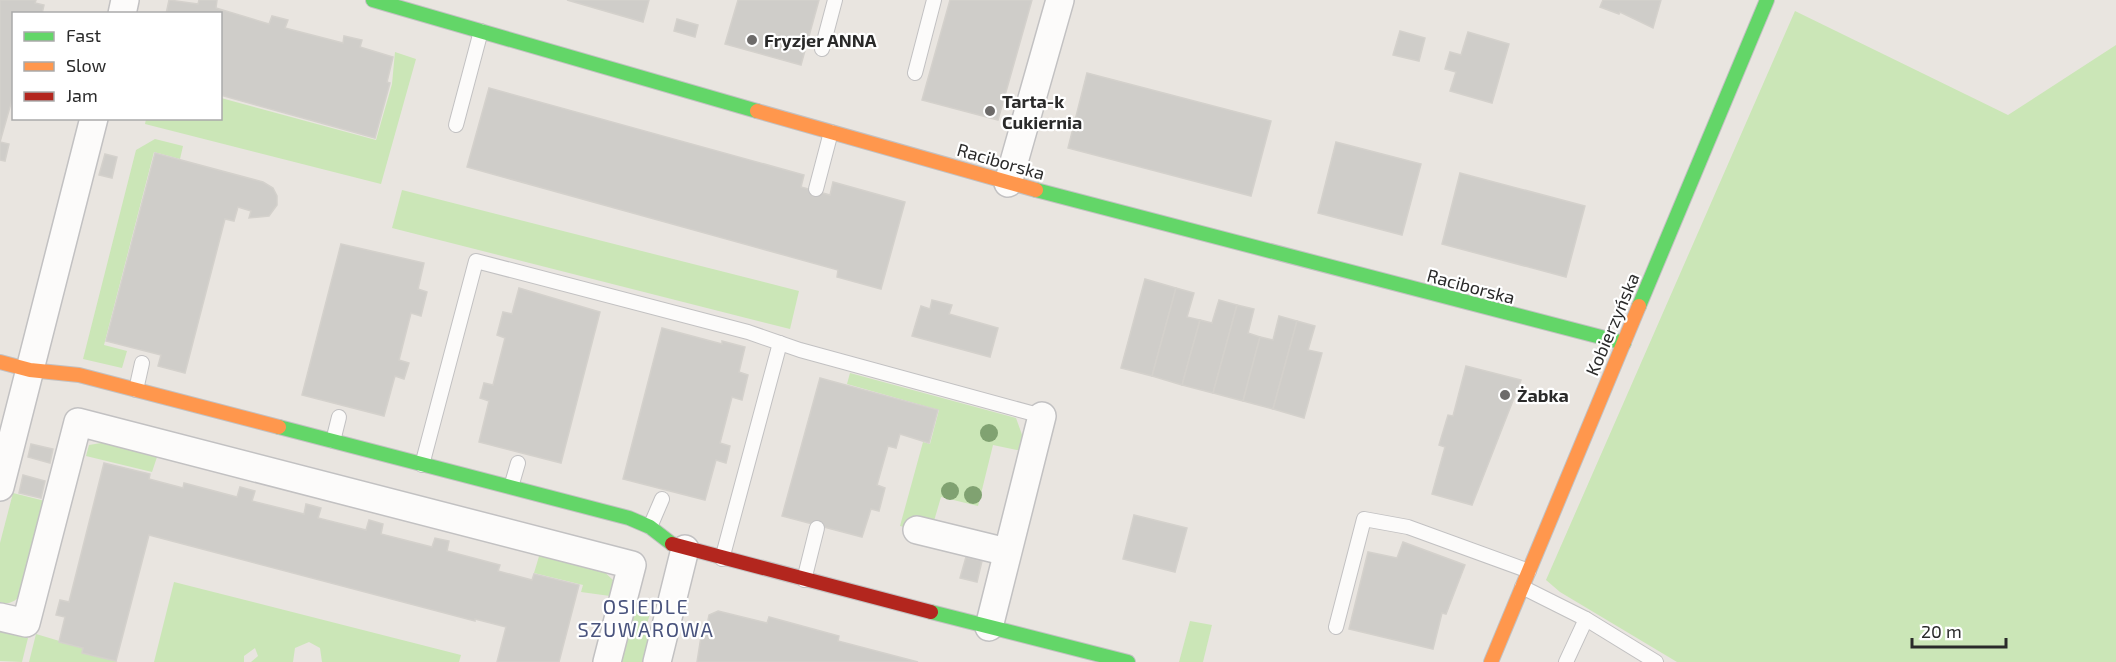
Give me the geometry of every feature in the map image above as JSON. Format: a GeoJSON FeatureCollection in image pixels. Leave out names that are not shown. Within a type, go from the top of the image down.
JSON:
{"type":"FeatureCollection","features":[{"type":"Feature","properties":{"kind":"street","name":"Raciborska"},"geometry":{"type":"LineString","coordinates":[[373,0],[1008,183],[1624,343]]}},
{"type":"Feature","properties":{"kind":"street"},"geometry":{"type":"LineString","coordinates":[[1008,183],[1060,0]]}},
{"type":"Feature","properties":{"kind":"street","name":"Kobierzyńska"},"geometry":{"type":"LineString","coordinates":[[1491,662],[1767,0]]}},
{"type":"Feature","properties":{"kind":"street"},"geometry":{"type":"LineString","coordinates":[[0,487],[93,120]]}},
{"type":"Feature","properties":{"kind":"street"},"geometry":{"type":"LineString","coordinates":[[0,362],[30,370],[79,375],[629,518],[650,527],[676,547],[1128,662]]}},
{"type":"Feature","properties":{"kind":"street"},"geometry":{"type":"LineString","coordinates":[[989,627],[1042,416]]}},
{"type":"Feature","properties":{"kind":"street"},"geometry":{"type":"LineString","coordinates":[[0,616],[26,623],[78,422],[632,565],[607,662]]}},
{"type":"Feature","properties":{"kind":"street"},"geometry":{"type":"LineString","coordinates":[[917,530],[1007,552]]}},
{"type":"Feature","properties":{"kind":"street"},"geometry":{"type":"LineString","coordinates":[[657,662],[685,549]]}},
{"type":"Feature","properties":{"kind":"lane"},"geometry":{"type":"LineString","coordinates":[[822,49],[835,0]]}},
{"type":"Feature","properties":{"kind":"lane"},"geometry":{"type":"LineString","coordinates":[[915,73],[934,0]]}},
{"type":"Feature","properties":{"kind":"lane"},"geometry":{"type":"LineString","coordinates":[[456,125],[481,32]]}},
{"type":"Feature","properties":{"kind":"lane"},"geometry":{"type":"LineString","coordinates":[[816,189],[831,132]]}},
{"type":"Feature","properties":{"kind":"lane"},"geometry":{"type":"LineString","coordinates":[[422,465],[476,261],[748,332],[1042,416]]}},
{"type":"Feature","properties":{"kind":"lane"},"geometry":{"type":"LineString","coordinates":[[722,559],[780,343]]}},
{"type":"Feature","properties":{"kind":"lane"},"geometry":{"type":"LineString","coordinates":[[136,390],[142,363]]}},
{"type":"Feature","properties":{"kind":"lane"},"geometry":{"type":"LineString","coordinates":[[333,442],[339,417]]}},
{"type":"Feature","properties":{"kind":"lane"},"geometry":{"type":"LineString","coordinates":[[511,488],[518,463]]}},
{"type":"Feature","properties":{"kind":"lane"},"geometry":{"type":"LineString","coordinates":[[650,527],[662,499]]}},
{"type":"Feature","properties":{"kind":"lane"},"geometry":{"type":"LineString","coordinates":[[1336,627],[1364,519],[1408,527],[1529,571]]}},
{"type":"Feature","properties":{"kind":"lane"},"geometry":{"type":"LineString","coordinates":[[804,580],[817,528]]}},
{"type":"Feature","properties":{"kind":"lane"},"geometry":{"type":"LineString","coordinates":[[1522,587],[1586,619],[1656,662]]}},
{"type":"Feature","properties":{"kind":"lane"},"geometry":{"type":"LineString","coordinates":[[1566,662],[1586,619]]}},
{"type":"Feature","properties":{"kind":"green space"},"geometry":{"type":"Polygon","coordinates":[[[1795,11],[2008,115],[2116,45],[2116,662],[1677,662],[1560,592],[1546,580],[1795,11]]]}},
{"type":"Feature","properties":{"kind":"green space"},"geometry":{"type":"Polygon","coordinates":[[[395,52],[416,59],[381,184],[145,124],[146,120],[222,120],[222,98],[376,140],[392,84],[395,52]]]}},
{"type":"Feature","properties":{"kind":"green space"},"geometry":{"type":"Polygon","coordinates":[[[155,139],[183,146],[180,159],[154,152],[104,345],[127,351],[122,368],[83,359],[136,150],[155,139]]]}},
{"type":"Feature","properties":{"kind":"green space"},"geometry":{"type":"Polygon","coordinates":[[[402,190],[799,291],[790,329],[392,228],[402,190]]]}},
{"type":"Feature","properties":{"kind":"green space"},"geometry":{"type":"Polygon","coordinates":[[[850,373],[1016,418],[1025,443],[1022,451],[993,445],[978,506],[941,497],[934,521],[913,529],[900,526],[923,442],[930,444],[939,410],[847,384],[850,373]]]}},
{"type":"Feature","properties":{"kind":"green space"},"geometry":{"type":"Polygon","coordinates":[[[107,442],[158,454],[152,472],[86,456],[89,445],[107,442]]]}},
{"type":"Feature","properties":{"kind":"green space"},"geometry":{"type":"Polygon","coordinates":[[[13,493],[45,501],[20,596],[6,603],[0,602],[0,543],[13,493]]]}},
{"type":"Feature","properties":{"kind":"green space"},"geometry":{"type":"Polygon","coordinates":[[[540,553],[600,568],[613,580],[610,596],[581,592],[583,585],[534,573],[540,553]]]}},
{"type":"Feature","properties":{"kind":"green space"},"geometry":{"type":"Polygon","coordinates":[[[174,582],[461,655],[459,662],[322,662],[320,648],[309,642],[295,648],[293,662],[251,662],[258,656],[255,648],[244,656],[244,662],[154,662],[174,582]]]}},
{"type":"Feature","properties":{"kind":"green space"},"geometry":{"type":"Polygon","coordinates":[[[631,609],[650,614],[644,633],[650,635],[643,662],[617,662],[631,609]]]}},
{"type":"Feature","properties":{"kind":"green space"},"geometry":{"type":"Polygon","coordinates":[[[1190,621],[1212,625],[1203,662],[1179,662],[1190,621]]]}},
{"type":"Feature","properties":{"kind":"green space"},"geometry":{"type":"Polygon","coordinates":[[[0,631],[28,638],[22,662],[0,661],[0,631]]]}},
{"type":"Feature","properties":{"kind":"green space"},"geometry":{"type":"Polygon","coordinates":[[[36,634],[83,648],[83,653],[118,662],[29,662],[36,634]]]}},
{"type":"Feature","properties":{"kind":"building"},"geometry":{"type":"Polygon","coordinates":[[[0,0],[36,0],[35,3],[44,5],[42,12],[12,12],[12,100],[0,142],[0,0]]]}},
{"type":"Feature","properties":{"kind":"building"},"geometry":{"type":"Polygon","coordinates":[[[169,0],[198,4],[199,0],[217,0],[216,8],[269,24],[272,16],[288,20],[285,28],[343,43],[344,36],[362,40],[360,47],[393,57],[387,82],[390,83],[375,138],[222,96],[222,12],[166,12],[169,0]]]}},
{"type":"Feature","properties":{"kind":"building"},"geometry":{"type":"Polygon","coordinates":[[[567,0],[649,0],[643,22],[567,0]]]}},
{"type":"Feature","properties":{"kind":"building"},"geometry":{"type":"Polygon","coordinates":[[[738,0],[819,0],[801,65],[725,44],[738,0]]]}},
{"type":"Feature","properties":{"kind":"building"},"geometry":{"type":"Polygon","coordinates":[[[950,0],[1032,0],[998,120],[922,100],[950,0]]]}},
{"type":"Feature","properties":{"kind":"building"},"geometry":{"type":"Polygon","coordinates":[[[1603,0],[1661,0],[1653,28],[1620,12],[1619,14],[1600,7],[1603,0]]]}},
{"type":"Feature","properties":{"kind":"building"},"geometry":{"type":"Polygon","coordinates":[[[677,19],[698,25],[695,37],[674,31],[677,19]]]}},
{"type":"Feature","properties":{"kind":"building"},"geometry":{"type":"Polygon","coordinates":[[[1400,31],[1425,38],[1419,61],[1393,55],[1400,31]]]}},
{"type":"Feature","properties":{"kind":"building"},"geometry":{"type":"Polygon","coordinates":[[[1468,32],[1509,44],[1492,103],[1450,91],[1456,72],[1445,69],[1450,52],[1461,55],[1468,32]]]}},
{"type":"Feature","properties":{"kind":"building"},"geometry":{"type":"Polygon","coordinates":[[[1087,73],[1271,121],[1251,196],[1068,148],[1087,73]]]}},
{"type":"Feature","properties":{"kind":"building"},"geometry":{"type":"Polygon","coordinates":[[[489,88],[804,175],[801,187],[830,195],[833,182],[905,202],[881,289],[837,277],[838,270],[467,167],[489,88]]]}},
{"type":"Feature","properties":{"kind":"building"},"geometry":{"type":"Polygon","coordinates":[[[0,142],[9,144],[5,161],[0,160],[0,142]]]}},
{"type":"Feature","properties":{"kind":"building"},"geometry":{"type":"Polygon","coordinates":[[[1336,142],[1421,164],[1402,235],[1318,213],[1336,142]]]}},
{"type":"Feature","properties":{"kind":"building"},"geometry":{"type":"Polygon","coordinates":[[[155,153],[263,182],[273,188],[277,196],[277,205],[269,216],[249,218],[251,211],[238,207],[234,221],[225,219],[185,373],[158,366],[161,355],[106,341],[155,153]]]}},
{"type":"Feature","properties":{"kind":"building"},"geometry":{"type":"Polygon","coordinates":[[[105,154],[117,157],[112,178],[99,175],[105,154]]]}},
{"type":"Feature","properties":{"kind":"building"},"geometry":{"type":"Polygon","coordinates":[[[1460,173],[1585,206],[1566,277],[1442,244],[1460,173]]]}},
{"type":"Feature","properties":{"kind":"building"},"geometry":{"type":"Polygon","coordinates":[[[341,244],[424,263],[418,289],[427,292],[421,316],[411,313],[399,360],[409,363],[404,379],[395,376],[384,416],[302,395],[341,244]]]}},
{"type":"Feature","properties":{"kind":"building"},"geometry":{"type":"Polygon","coordinates":[[[1145,279],[1176,288],[1152,376],[1121,368],[1145,279]]]}},
{"type":"Feature","properties":{"kind":"building"},"geometry":{"type":"Polygon","coordinates":[[[519,288],[600,312],[561,463],[479,442],[489,401],[480,398],[484,383],[493,385],[505,338],[497,335],[503,312],[512,314],[519,288]]]}},
{"type":"Feature","properties":{"kind":"building"},"geometry":{"type":"Polygon","coordinates":[[[1176,288],[1194,293],[1187,317],[1200,320],[1182,385],[1152,376],[1176,288]]]}},
{"type":"Feature","properties":{"kind":"building"},"geometry":{"type":"Polygon","coordinates":[[[932,300],[952,305],[949,314],[998,328],[990,357],[912,336],[921,306],[930,309],[932,300]]]}},
{"type":"Feature","properties":{"kind":"building"},"geometry":{"type":"Polygon","coordinates":[[[1219,300],[1237,305],[1213,393],[1182,385],[1200,320],[1212,323],[1219,300]]]}},
{"type":"Feature","properties":{"kind":"building"},"geometry":{"type":"Polygon","coordinates":[[[1237,305],[1254,309],[1248,333],[1260,337],[1243,401],[1213,393],[1237,305]]]}},
{"type":"Feature","properties":{"kind":"building"},"geometry":{"type":"Polygon","coordinates":[[[1279,316],[1297,321],[1273,409],[1243,401],[1260,337],[1273,340],[1279,316]]]}},
{"type":"Feature","properties":{"kind":"building"},"geometry":{"type":"Polygon","coordinates":[[[1297,321],[1315,326],[1308,350],[1322,353],[1304,418],[1273,409],[1297,321]]]}},
{"type":"Feature","properties":{"kind":"building"},"geometry":{"type":"Polygon","coordinates":[[[662,328],[722,344],[722,341],[745,347],[739,372],[748,375],[742,400],[732,397],[720,443],[730,446],[726,463],[716,460],[705,500],[623,479],[662,328]]]}},
{"type":"Feature","properties":{"kind":"building"},"geometry":{"type":"Polygon","coordinates":[[[1466,366],[1521,380],[1472,505],[1432,494],[1445,447],[1439,445],[1448,415],[1453,416],[1466,366]]]}},
{"type":"Feature","properties":{"kind":"building"},"geometry":{"type":"Polygon","coordinates":[[[820,378],[938,410],[929,443],[900,434],[896,448],[888,446],[877,485],[885,488],[879,511],[871,509],[862,537],[782,516],[820,378]]]}},
{"type":"Feature","properties":{"kind":"building"},"geometry":{"type":"Polygon","coordinates":[[[31,444],[53,449],[50,463],[28,457],[31,444]]]}},
{"type":"Feature","properties":{"kind":"building"},"geometry":{"type":"Polygon","coordinates":[[[104,463],[150,474],[149,479],[183,488],[184,483],[237,497],[240,487],[255,491],[252,501],[304,514],[306,504],[314,506],[321,508],[318,518],[366,530],[369,520],[383,524],[381,534],[432,547],[435,538],[449,541],[447,551],[500,565],[498,571],[532,580],[534,574],[579,585],[559,662],[497,662],[506,627],[475,619],[475,621],[149,535],[116,661],[82,653],[83,648],[59,642],[65,617],[56,615],[60,600],[69,602],[104,463]]]}},
{"type":"Feature","properties":{"kind":"building"},"geometry":{"type":"Polygon","coordinates":[[[23,475],[45,481],[41,498],[19,493],[23,475]]]}},
{"type":"Feature","properties":{"kind":"building"},"geometry":{"type":"Polygon","coordinates":[[[1134,515],[1187,528],[1175,572],[1123,559],[1134,515]]]}},
{"type":"Feature","properties":{"kind":"building"},"geometry":{"type":"Polygon","coordinates":[[[1403,542],[1465,565],[1446,614],[1442,613],[1433,649],[1349,629],[1368,552],[1397,558],[1403,542]]]}},
{"type":"Feature","properties":{"kind":"building"},"geometry":{"type":"Polygon","coordinates":[[[966,557],[982,561],[977,582],[960,578],[966,557]]]}},
{"type":"Feature","properties":{"kind":"building"},"geometry":{"type":"Polygon","coordinates":[[[718,611],[767,623],[769,617],[839,636],[838,641],[918,662],[697,662],[703,624],[707,625],[709,615],[718,611]]]}},
{"type":"Feature","properties":{"kind":"traffic: fast"},"geometry":{"type":"LineString","coordinates":[[373,0],[757,111]]}},
{"type":"Feature","properties":{"kind":"traffic: fast"},"geometry":{"type":"LineString","coordinates":[[1639,306],[1767,0]]}},
{"type":"Feature","properties":{"kind":"traffic: fast"},"geometry":{"type":"LineString","coordinates":[[1036,190],[1624,343]]}},
{"type":"Feature","properties":{"kind":"traffic: fast"},"geometry":{"type":"LineString","coordinates":[[279,427],[629,518],[650,527],[672,544]]}},
{"type":"Feature","properties":{"kind":"traffic: fast"},"geometry":{"type":"LineString","coordinates":[[931,612],[1128,662]]}},
{"type":"Feature","properties":{"kind":"traffic: slow"},"geometry":{"type":"LineString","coordinates":[[757,111],[1036,190]]}},
{"type":"Feature","properties":{"kind":"traffic: slow"},"geometry":{"type":"LineString","coordinates":[[1491,662],[1639,306]]}},
{"type":"Feature","properties":{"kind":"traffic: slow"},"geometry":{"type":"LineString","coordinates":[[0,362],[30,370],[79,375],[279,427]]}},
{"type":"Feature","properties":{"kind":"traffic: jam"},"geometry":{"type":"LineString","coordinates":[[672,544],[931,612]]}},
{"type":"Feature","properties":{"kind":"place","name":"Fryzjer ANNA"},"geometry":{"type":"Point","coordinates":[752,40]}},
{"type":"Feature","properties":{"kind":"place","name":"Tarta-k Cukiernia"},"geometry":{"type":"Point","coordinates":[990,111]}},
{"type":"Feature","properties":{"kind":"place","name":"Żabka"},"geometry":{"type":"Point","coordinates":[1505,395]}},
{"type":"Feature","properties":{"kind":"district","name":"OSIEDLE SZUWAROWA"},"geometry":{"type":"Point","coordinates":[646,618]}}]}
